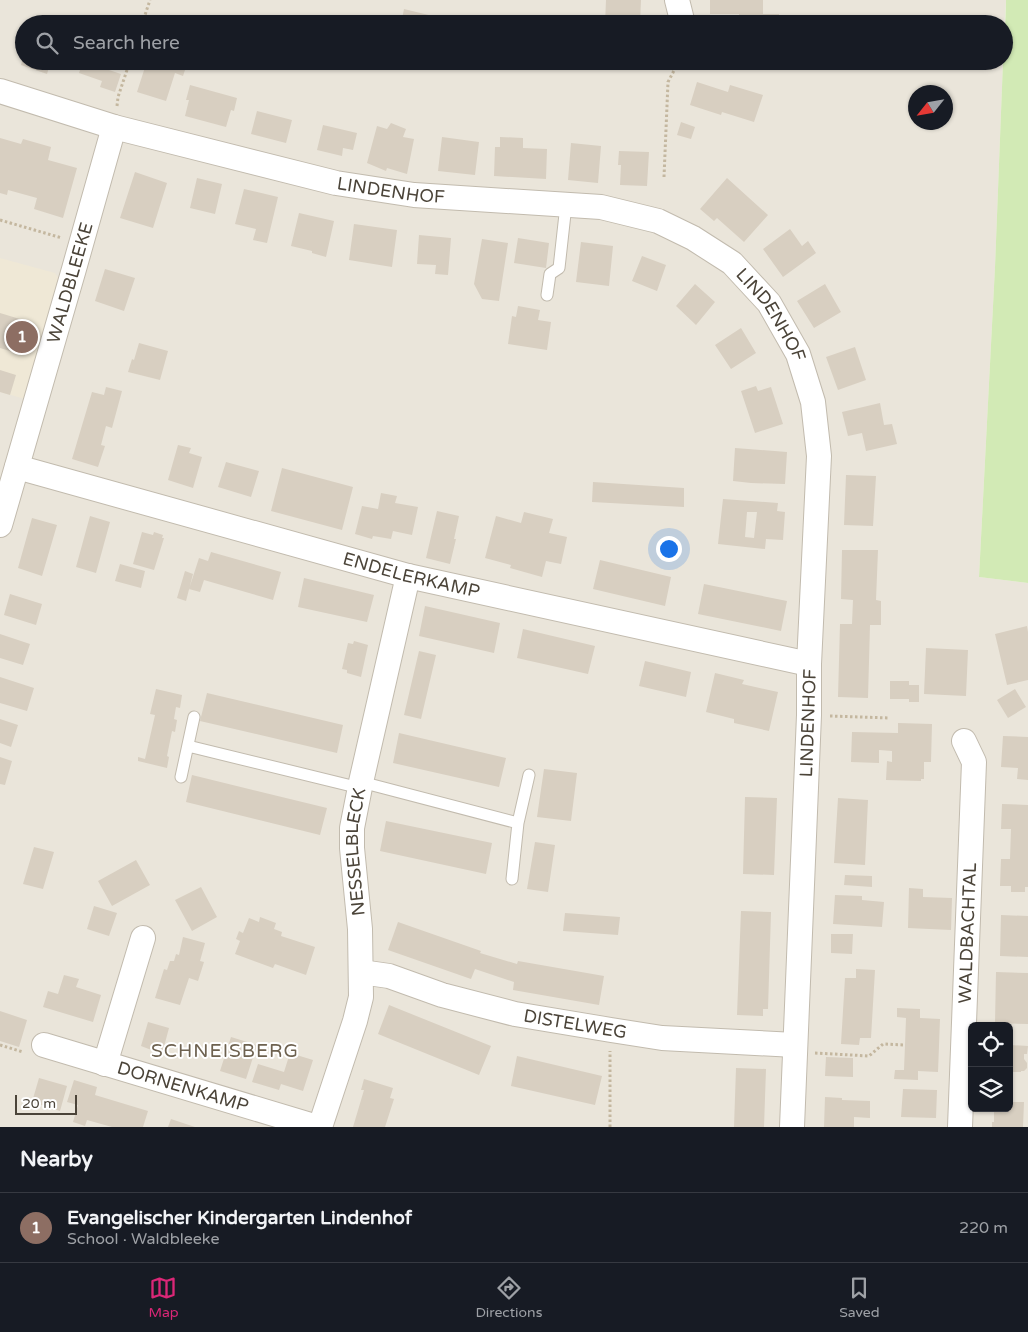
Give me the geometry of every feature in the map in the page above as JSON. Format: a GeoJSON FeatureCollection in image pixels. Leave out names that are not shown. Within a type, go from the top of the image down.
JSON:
{"type":"FeatureCollection","features":[{"type":"Feature","properties":{"kind":"street"},"geometry":{"type":"LineString","coordinates":[[677,0],[681,15]]}},
{"type":"Feature","properties":{"kind":"street","name":"LINDENHOF"},"geometry":{"type":"LineString","coordinates":[[0,91],[114,127],[336,182],[414,195],[601,207],[658,221],[693,238],[732,263],[769,302],[798,354],[813,402],[819,456],[809,664],[809,715],[792,1127]]}},
{"type":"Feature","properties":{"kind":"street","name":"WALDBLEEKE"},"geometry":{"type":"LineString","coordinates":[[0,525],[114,127]]}},
{"type":"Feature","properties":{"kind":"street","name":"ENDELERKAMP"},"geometry":{"type":"LineString","coordinates":[[17,467],[408,576],[809,664]]}},
{"type":"Feature","properties":{"kind":"street","name":"NESSELBLECK"},"geometry":{"type":"LineString","coordinates":[[318,1127],[355,1021],[361,997],[360,929],[352,848],[352,828],[408,576]]}},
{"type":"Feature","properties":{"kind":"street","name":"WALDBACHTAL"},"geometry":{"type":"LineString","coordinates":[[960,1127],[974,762],[964,741]]}},
{"type":"Feature","properties":{"kind":"street","name":"DORNENKAMP"},"geometry":{"type":"LineString","coordinates":[[106,1064],[143,938]]}},
{"type":"Feature","properties":{"kind":"street","name":"DISTELWEG"},"geometry":{"type":"LineString","coordinates":[[361,972],[389,976],[442,995],[515,1014],[662,1038],[795,1049]]}},
{"type":"Feature","properties":{"kind":"street","name":"DORNENKAMP"},"geometry":{"type":"LineString","coordinates":[[44,1045],[318,1127]]}},
{"type":"Feature","properties":{"kind":"lane"},"geometry":{"type":"LineString","coordinates":[[547,295],[550,274],[559,268],[566,205]]}},
{"type":"Feature","properties":{"kind":"lane"},"geometry":{"type":"LineString","coordinates":[[181,777],[194,718]]}},
{"type":"Feature","properties":{"kind":"lane"},"geometry":{"type":"LineString","coordinates":[[188,746],[518,823]]}},
{"type":"Feature","properties":{"kind":"lane"},"geometry":{"type":"LineString","coordinates":[[512,879],[518,823],[529,776]]}},
{"type":"Feature","properties":{"kind":"path"},"geometry":{"type":"LineString","coordinates":[[145,15],[150,0]]}},
{"type":"Feature","properties":{"kind":"path"},"geometry":{"type":"LineString","coordinates":[[114,127],[118,97],[127,70]]}},
{"type":"Feature","properties":{"kind":"path"},"geometry":{"type":"LineString","coordinates":[[664,177],[668,82],[674,70]]}},
{"type":"Feature","properties":{"kind":"path"},"geometry":{"type":"LineString","coordinates":[[0,220],[81,243]]}},
{"type":"Feature","properties":{"kind":"path"},"geometry":{"type":"LineString","coordinates":[[809,715],[889,718]]}},
{"type":"Feature","properties":{"kind":"path"},"geometry":{"type":"LineString","coordinates":[[610,1127],[611,1030]]}},
{"type":"Feature","properties":{"kind":"path"},"geometry":{"type":"LineString","coordinates":[[795,1049],[869,1056],[883,1044],[905,1045]]}},
{"type":"Feature","properties":{"kind":"shaded area"},"geometry":{"type":"Polygon","coordinates":[[[0,0],[1006,0],[1005,15],[15,15],[15,70],[1003,70],[995,267],[979,577],[1028,583],[1028,1127],[0,1127],[0,0]]]}},
{"type":"Feature","properties":{"kind":"shaded area"},"geometry":{"type":"Polygon","coordinates":[[[0,258],[55,273],[61,282],[25,399],[0,392],[0,258]]]}},
{"type":"Feature","properties":{"kind":"green space"},"geometry":{"type":"Polygon","coordinates":[[[1006,0],[1028,0],[1028,583],[979,577],[995,267],[1003,70],[1013,70],[1013,15],[1006,15],[1006,0]]]}},
{"type":"Feature","properties":{"kind":"building"},"geometry":{"type":"Polygon","coordinates":[[[606,0],[641,0],[640,15],[605,15],[606,0]]]}},
{"type":"Feature","properties":{"kind":"building"},"geometry":{"type":"Polygon","coordinates":[[[710,0],[763,0],[763,14],[779,15],[739,15],[710,14],[710,0]]]}},
{"type":"Feature","properties":{"kind":"building"},"geometry":{"type":"Polygon","coordinates":[[[404,9],[429,15],[403,15],[404,9]]]}},
{"type":"Feature","properties":{"kind":"building"},"geometry":{"type":"Polygon","coordinates":[[[35,70],[48,70],[47,74],[35,70]]]}},
{"type":"Feature","properties":{"kind":"building"},"geometry":{"type":"Polygon","coordinates":[[[80,70],[109,70],[121,74],[115,92],[100,87],[102,81],[79,73],[80,70]]]}},
{"type":"Feature","properties":{"kind":"building"},"geometry":{"type":"Polygon","coordinates":[[[144,70],[185,70],[183,76],[175,73],[166,101],[137,92],[144,70]]]}},
{"type":"Feature","properties":{"kind":"building"},"geometry":{"type":"Polygon","coordinates":[[[697,82],[728,92],[730,85],[763,95],[754,122],[722,112],[721,115],[690,105],[697,82]]]}},
{"type":"Feature","properties":{"kind":"building"},"geometry":{"type":"Polygon","coordinates":[[[190,85],[237,98],[234,111],[231,110],[226,127],[185,116],[189,100],[186,100],[190,85]]]}},
{"type":"Feature","properties":{"kind":"building"},"geometry":{"type":"Polygon","coordinates":[[[257,111],[292,120],[286,143],[251,134],[257,111]]]}},
{"type":"Feature","properties":{"kind":"building"},"geometry":{"type":"Polygon","coordinates":[[[681,122],[695,127],[691,139],[677,135],[681,122]]]}},
{"type":"Feature","properties":{"kind":"building"},"geometry":{"type":"Polygon","coordinates":[[[391,123],[406,129],[403,137],[414,139],[407,174],[387,168],[386,171],[367,163],[377,126],[387,129],[391,123]]]}},
{"type":"Feature","properties":{"kind":"building"},"geometry":{"type":"Polygon","coordinates":[[[323,125],[357,133],[353,150],[343,148],[342,156],[317,150],[323,125]]]}},
{"type":"Feature","properties":{"kind":"building"},"geometry":{"type":"Polygon","coordinates":[[[442,137],[479,142],[475,175],[438,171],[442,137]]]}},
{"type":"Feature","properties":{"kind":"building"},"geometry":{"type":"Polygon","coordinates":[[[500,137],[523,138],[523,148],[547,149],[546,179],[494,176],[495,147],[500,147],[500,137]]]}},
{"type":"Feature","properties":{"kind":"building"},"geometry":{"type":"Polygon","coordinates":[[[0,138],[21,144],[23,139],[51,147],[48,160],[77,168],[63,218],[34,209],[37,198],[8,190],[7,195],[0,193],[0,138]]]}},
{"type":"Feature","properties":{"kind":"building"},"geometry":{"type":"Polygon","coordinates":[[[571,143],[601,146],[598,183],[568,180],[571,143]]]}},
{"type":"Feature","properties":{"kind":"building"},"geometry":{"type":"Polygon","coordinates":[[[619,151],[649,152],[647,186],[620,185],[621,165],[618,165],[619,151]]]}},
{"type":"Feature","properties":{"kind":"building"},"geometry":{"type":"Polygon","coordinates":[[[135,172],[167,183],[153,228],[120,218],[135,172]]]}},
{"type":"Feature","properties":{"kind":"building"},"geometry":{"type":"Polygon","coordinates":[[[197,178],[222,184],[215,214],[190,208],[197,178]]]}},
{"type":"Feature","properties":{"kind":"building"},"geometry":{"type":"Polygon","coordinates":[[[727,178],[768,215],[744,242],[717,218],[714,221],[700,209],[727,178]]]}},
{"type":"Feature","properties":{"kind":"building"},"geometry":{"type":"Polygon","coordinates":[[[244,189],[278,197],[267,243],[253,240],[256,229],[235,224],[244,189]]]}},
{"type":"Feature","properties":{"kind":"building"},"geometry":{"type":"Polygon","coordinates":[[[299,213],[334,221],[326,257],[312,253],[312,251],[291,246],[299,213]]]}},
{"type":"Feature","properties":{"kind":"building"},"geometry":{"type":"Polygon","coordinates":[[[354,224],[397,230],[392,267],[349,260],[354,224]]]}},
{"type":"Feature","properties":{"kind":"building"},"geometry":{"type":"Polygon","coordinates":[[[790,229],[802,246],[808,241],[816,253],[783,277],[763,249],[790,229]]]}},
{"type":"Feature","properties":{"kind":"building"},"geometry":{"type":"Polygon","coordinates":[[[419,235],[451,238],[448,275],[435,274],[436,265],[417,264],[419,235]]]}},
{"type":"Feature","properties":{"kind":"building"},"geometry":{"type":"Polygon","coordinates":[[[518,238],[549,243],[546,268],[514,263],[518,238]]]}},
{"type":"Feature","properties":{"kind":"building"},"geometry":{"type":"Polygon","coordinates":[[[482,239],[508,243],[499,301],[482,299],[474,284],[482,239]]]}},
{"type":"Feature","properties":{"kind":"building"},"geometry":{"type":"Polygon","coordinates":[[[581,242],[613,246],[609,286],[576,282],[581,242]]]}},
{"type":"Feature","properties":{"kind":"building"},"geometry":{"type":"Polygon","coordinates":[[[642,256],[666,265],[657,291],[632,281],[642,256]]]}},
{"type":"Feature","properties":{"kind":"building"},"geometry":{"type":"Polygon","coordinates":[[[105,269],[135,278],[124,311],[95,301],[105,269]]]}},
{"type":"Feature","properties":{"kind":"building"},"geometry":{"type":"Polygon","coordinates":[[[695,284],[715,302],[696,325],[676,306],[695,284]]]}},
{"type":"Feature","properties":{"kind":"building"},"geometry":{"type":"Polygon","coordinates":[[[825,284],[841,312],[814,328],[797,301],[825,284]]]}},
{"type":"Feature","properties":{"kind":"building"},"geometry":{"type":"Polygon","coordinates":[[[518,306],[540,310],[538,320],[551,322],[547,350],[508,344],[512,316],[516,317],[518,306]]]}},
{"type":"Feature","properties":{"kind":"building"},"geometry":{"type":"Polygon","coordinates":[[[0,313],[33,323],[23,355],[0,348],[0,313]]]}},
{"type":"Feature","properties":{"kind":"building"},"geometry":{"type":"Polygon","coordinates":[[[741,328],[756,353],[731,369],[715,345],[741,328]]]}},
{"type":"Feature","properties":{"kind":"building"},"geometry":{"type":"Polygon","coordinates":[[[139,343],[168,351],[160,380],[128,372],[139,343]]]}},
{"type":"Feature","properties":{"kind":"building"},"geometry":{"type":"Polygon","coordinates":[[[855,347],[866,380],[838,390],[826,357],[855,347]]]}},
{"type":"Feature","properties":{"kind":"building"},"geometry":{"type":"Polygon","coordinates":[[[0,370],[16,375],[10,395],[0,392],[0,370]]]}},
{"type":"Feature","properties":{"kind":"building"},"geometry":{"type":"Polygon","coordinates":[[[756,386],[758,391],[771,387],[783,424],[755,433],[741,391],[756,386]]]}},
{"type":"Feature","properties":{"kind":"building"},"geometry":{"type":"Polygon","coordinates":[[[106,387],[122,391],[112,428],[106,426],[101,445],[105,446],[98,467],[72,459],[92,392],[104,395],[106,387]]]}},
{"type":"Feature","properties":{"kind":"building"},"geometry":{"type":"Polygon","coordinates":[[[880,403],[884,425],[892,424],[897,444],[866,451],[862,433],[848,436],[842,412],[880,403]]]}},
{"type":"Feature","properties":{"kind":"building"},"geometry":{"type":"Polygon","coordinates":[[[178,445],[191,448],[189,453],[202,457],[193,488],[168,480],[178,445]]]}},
{"type":"Feature","properties":{"kind":"building"},"geometry":{"type":"Polygon","coordinates":[[[735,448],[787,452],[785,484],[733,481],[735,448]]]}},
{"type":"Feature","properties":{"kind":"building"},"geometry":{"type":"Polygon","coordinates":[[[226,462],[259,471],[251,497],[218,487],[226,462]]]}},
{"type":"Feature","properties":{"kind":"building"},"geometry":{"type":"Polygon","coordinates":[[[282,468],[353,487],[342,530],[271,511],[282,468]]]}},
{"type":"Feature","properties":{"kind":"building"},"geometry":{"type":"Polygon","coordinates":[[[846,475],[876,476],[873,526],[844,525],[846,475]]]}},
{"type":"Feature","properties":{"kind":"building"},"geometry":{"type":"Polygon","coordinates":[[[593,482],[684,488],[684,507],[592,502],[593,482]]]}},
{"type":"Feature","properties":{"kind":"building"},"geometry":{"type":"Polygon","coordinates":[[[381,493],[397,496],[395,503],[418,507],[412,535],[393,531],[391,539],[373,536],[372,539],[355,534],[362,506],[378,509],[381,493]]]}},
{"type":"Feature","properties":{"kind":"building"},"geometry":{"type":"Polygon","coordinates":[[[723,499],[778,503],[777,511],[785,512],[783,540],[766,539],[765,549],[718,544],[723,499]],[[747,512],[745,537],[754,538],[757,512],[747,512]]]}},
{"type":"Feature","properties":{"kind":"building"},"geometry":{"type":"Polygon","coordinates":[[[437,511],[459,516],[450,564],[426,558],[437,511]]]}},
{"type":"Feature","properties":{"kind":"building"},"geometry":{"type":"Polygon","coordinates":[[[524,512],[553,519],[549,533],[567,537],[561,564],[546,561],[542,577],[510,568],[511,565],[485,558],[496,516],[521,523],[524,512]]]}},
{"type":"Feature","properties":{"kind":"building"},"geometry":{"type":"Polygon","coordinates":[[[90,516],[110,522],[96,573],[76,567],[90,516]]]}},
{"type":"Feature","properties":{"kind":"building"},"geometry":{"type":"Polygon","coordinates":[[[32,518],[57,525],[42,576],[18,568],[32,518]]]}},
{"type":"Feature","properties":{"kind":"building"},"geometry":{"type":"Polygon","coordinates":[[[142,532],[153,535],[154,532],[163,535],[162,538],[164,538],[154,570],[133,564],[142,532]]]}},
{"type":"Feature","properties":{"kind":"building"},"geometry":{"type":"Polygon","coordinates":[[[842,550],[878,550],[876,600],[881,601],[881,625],[870,625],[868,698],[838,697],[840,624],[852,624],[853,600],[841,599],[842,550]]]}},
{"type":"Feature","properties":{"kind":"building"},"geometry":{"type":"Polygon","coordinates":[[[211,552],[281,572],[273,600],[204,580],[200,592],[189,589],[199,558],[208,561],[211,552]]]}},
{"type":"Feature","properties":{"kind":"building"},"geometry":{"type":"Polygon","coordinates":[[[600,560],[671,577],[665,606],[593,589],[600,560]]]}},
{"type":"Feature","properties":{"kind":"building"},"geometry":{"type":"Polygon","coordinates":[[[120,564],[145,571],[141,588],[115,581],[120,564]]]}},
{"type":"Feature","properties":{"kind":"building"},"geometry":{"type":"Polygon","coordinates":[[[185,571],[193,574],[186,601],[177,598],[185,571]]]}},
{"type":"Feature","properties":{"kind":"building"},"geometry":{"type":"Polygon","coordinates":[[[304,578],[374,595],[367,622],[298,607],[304,578]]]}},
{"type":"Feature","properties":{"kind":"building"},"geometry":{"type":"Polygon","coordinates":[[[704,584],[787,601],[781,631],[698,614],[704,584]]]}},
{"type":"Feature","properties":{"kind":"building"},"geometry":{"type":"Polygon","coordinates":[[[10,594],[42,604],[36,625],[4,615],[10,594]]]}},
{"type":"Feature","properties":{"kind":"building"},"geometry":{"type":"Polygon","coordinates":[[[425,606],[500,623],[494,653],[419,636],[425,606]]]}},
{"type":"Feature","properties":{"kind":"building"},"geometry":{"type":"Polygon","coordinates":[[[1027,626],[1028,680],[1007,685],[995,634],[1027,626]]]}},
{"type":"Feature","properties":{"kind":"building"},"geometry":{"type":"Polygon","coordinates":[[[523,629],[595,646],[588,674],[517,658],[523,629]]]}},
{"type":"Feature","properties":{"kind":"building"},"geometry":{"type":"Polygon","coordinates":[[[0,634],[30,644],[23,665],[0,658],[0,634]]]}},
{"type":"Feature","properties":{"kind":"building"},"geometry":{"type":"Polygon","coordinates":[[[354,641],[368,645],[361,677],[347,673],[347,670],[342,669],[348,643],[353,644],[354,641]]]}},
{"type":"Feature","properties":{"kind":"building"},"geometry":{"type":"Polygon","coordinates":[[[926,648],[968,650],[966,696],[924,694],[926,648]]]}},
{"type":"Feature","properties":{"kind":"building"},"geometry":{"type":"Polygon","coordinates":[[[419,651],[436,655],[421,719],[404,715],[419,651]]]}},
{"type":"Feature","properties":{"kind":"building"},"geometry":{"type":"Polygon","coordinates":[[[645,661],[691,672],[686,697],[639,686],[645,661]]]}},
{"type":"Feature","properties":{"kind":"building"},"geometry":{"type":"Polygon","coordinates":[[[715,673],[744,680],[742,684],[778,692],[769,731],[734,723],[734,719],[706,712],[715,673]]]}},
{"type":"Feature","properties":{"kind":"building"},"geometry":{"type":"Polygon","coordinates":[[[0,677],[34,688],[27,711],[0,703],[0,677]]]}},
{"type":"Feature","properties":{"kind":"building"},"geometry":{"type":"Polygon","coordinates":[[[890,681],[909,681],[909,685],[919,685],[919,702],[909,702],[909,699],[890,699],[890,681]]]}},
{"type":"Feature","properties":{"kind":"building"},"geometry":{"type":"Polygon","coordinates":[[[156,689],[182,695],[180,708],[176,707],[174,719],[177,720],[175,732],[172,731],[167,756],[169,757],[167,768],[138,761],[138,757],[145,759],[155,715],[150,714],[156,689]]]}},
{"type":"Feature","properties":{"kind":"building"},"geometry":{"type":"Polygon","coordinates":[[[1015,689],[1026,707],[1008,718],[997,700],[1015,689]]]}},
{"type":"Feature","properties":{"kind":"building"},"geometry":{"type":"Polygon","coordinates":[[[207,693],[343,725],[337,753],[200,721],[207,693]]]}},
{"type":"Feature","properties":{"kind":"building"},"geometry":{"type":"Polygon","coordinates":[[[0,719],[18,725],[11,747],[0,743],[0,719]]]}},
{"type":"Feature","properties":{"kind":"building"},"geometry":{"type":"Polygon","coordinates":[[[898,723],[932,724],[931,762],[924,762],[924,779],[921,779],[921,781],[886,780],[887,761],[892,762],[892,751],[879,750],[879,763],[851,762],[852,732],[898,733],[898,723]]]}},
{"type":"Feature","properties":{"kind":"building"},"geometry":{"type":"Polygon","coordinates":[[[399,733],[506,758],[499,787],[393,763],[399,733]]]}},
{"type":"Feature","properties":{"kind":"building"},"geometry":{"type":"Polygon","coordinates":[[[1003,736],[1028,737],[1028,780],[1017,779],[1018,768],[1001,767],[1003,736]]]}},
{"type":"Feature","properties":{"kind":"building"},"geometry":{"type":"Polygon","coordinates":[[[0,757],[12,761],[5,785],[0,784],[0,757]]]}},
{"type":"Feature","properties":{"kind":"building"},"geometry":{"type":"Polygon","coordinates":[[[544,769],[577,773],[571,821],[537,817],[544,769]]]}},
{"type":"Feature","properties":{"kind":"building"},"geometry":{"type":"Polygon","coordinates":[[[192,775],[327,808],[320,835],[186,802],[192,775]]]}},
{"type":"Feature","properties":{"kind":"building"},"geometry":{"type":"Polygon","coordinates":[[[745,797],[777,798],[774,875],[743,874],[745,797]]]}},
{"type":"Feature","properties":{"kind":"building"},"geometry":{"type":"Polygon","coordinates":[[[838,798],[868,800],[865,865],[834,863],[838,798]]]}},
{"type":"Feature","properties":{"kind":"building"},"geometry":{"type":"Polygon","coordinates":[[[1002,804],[1028,805],[1028,887],[1025,887],[1025,892],[1011,892],[1011,886],[1000,886],[1001,859],[1010,859],[1011,829],[1001,829],[1002,804]]]}},
{"type":"Feature","properties":{"kind":"building"},"geometry":{"type":"Polygon","coordinates":[[[386,821],[492,843],[486,874],[380,851],[386,821]]]}},
{"type":"Feature","properties":{"kind":"building"},"geometry":{"type":"Polygon","coordinates":[[[535,842],[555,845],[548,892],[527,889],[535,842]]]}},
{"type":"Feature","properties":{"kind":"building"},"geometry":{"type":"Polygon","coordinates":[[[34,847],[54,852],[43,889],[23,884],[34,847]]]}},
{"type":"Feature","properties":{"kind":"building"},"geometry":{"type":"Polygon","coordinates":[[[136,860],[150,885],[112,906],[98,881],[136,860]]]}},
{"type":"Feature","properties":{"kind":"building"},"geometry":{"type":"Polygon","coordinates":[[[845,875],[872,876],[872,887],[844,885],[845,875]]]}},
{"type":"Feature","properties":{"kind":"building"},"geometry":{"type":"Polygon","coordinates":[[[201,887],[217,917],[192,931],[175,900],[201,887]]]}},
{"type":"Feature","properties":{"kind":"building"},"geometry":{"type":"Polygon","coordinates":[[[909,888],[923,889],[923,897],[952,898],[951,930],[908,928],[909,888]]]}},
{"type":"Feature","properties":{"kind":"building"},"geometry":{"type":"Polygon","coordinates":[[[835,895],[862,896],[862,900],[884,902],[882,927],[833,924],[835,895]]]}},
{"type":"Feature","properties":{"kind":"building"},"geometry":{"type":"Polygon","coordinates":[[[94,906],[117,913],[109,936],[87,929],[94,906]]]}},
{"type":"Feature","properties":{"kind":"building"},"geometry":{"type":"Polygon","coordinates":[[[741,911],[771,912],[768,1009],[763,1009],[763,1016],[737,1015],[741,911]]]}},
{"type":"Feature","properties":{"kind":"building"},"geometry":{"type":"Polygon","coordinates":[[[565,913],[620,917],[618,935],[563,931],[565,913]]]}},
{"type":"Feature","properties":{"kind":"building"},"geometry":{"type":"Polygon","coordinates":[[[1001,915],[1028,916],[1028,957],[1000,956],[1001,915]]]}},
{"type":"Feature","properties":{"kind":"building"},"geometry":{"type":"Polygon","coordinates":[[[260,917],[276,923],[274,929],[282,932],[281,936],[315,947],[306,975],[275,964],[273,968],[235,954],[240,941],[236,939],[239,931],[243,933],[249,918],[259,922],[260,917]]]}},
{"type":"Feature","properties":{"kind":"building"},"geometry":{"type":"Polygon","coordinates":[[[398,922],[481,951],[480,953],[517,964],[518,961],[604,976],[599,1005],[513,990],[514,982],[475,969],[471,979],[388,950],[398,922]]]}},
{"type":"Feature","properties":{"kind":"building"},"geometry":{"type":"Polygon","coordinates":[[[831,934],[853,934],[852,954],[831,953],[831,934]]]}},
{"type":"Feature","properties":{"kind":"building"},"geometry":{"type":"Polygon","coordinates":[[[183,937],[205,943],[200,961],[204,962],[198,981],[189,978],[180,1005],[155,998],[164,969],[167,970],[170,961],[174,961],[176,954],[179,955],[183,937]]]}},
{"type":"Feature","properties":{"kind":"building"},"geometry":{"type":"Polygon","coordinates":[[[856,969],[875,970],[871,1038],[860,1038],[859,1045],[841,1044],[845,978],[856,978],[856,969]]]}},
{"type":"Feature","properties":{"kind":"building"},"geometry":{"type":"Polygon","coordinates":[[[996,972],[1028,973],[1028,1024],[995,1022],[996,972]]]}},
{"type":"Feature","properties":{"kind":"building"},"geometry":{"type":"Polygon","coordinates":[[[64,975],[79,979],[76,987],[101,995],[93,1022],[43,1007],[48,991],[58,994],[64,975]]]}},
{"type":"Feature","properties":{"kind":"building"},"geometry":{"type":"Polygon","coordinates":[[[389,1005],[491,1046],[479,1075],[378,1034],[389,1005]]]}},
{"type":"Feature","properties":{"kind":"building"},"geometry":{"type":"Polygon","coordinates":[[[897,1008],[920,1009],[920,1018],[940,1019],[938,1072],[918,1071],[918,1080],[894,1079],[895,1070],[904,1070],[906,1018],[897,1017],[897,1008]]]}},
{"type":"Feature","properties":{"kind":"building"},"geometry":{"type":"Polygon","coordinates":[[[0,1011],[27,1020],[19,1047],[0,1041],[0,1011]]]}},
{"type":"Feature","properties":{"kind":"building"},"geometry":{"type":"Polygon","coordinates":[[[148,1022],[169,1028],[162,1054],[141,1046],[148,1022]]]}},
{"type":"Feature","properties":{"kind":"building"},"geometry":{"type":"Polygon","coordinates":[[[231,1037],[257,1045],[246,1079],[220,1071],[231,1037]]]}},
{"type":"Feature","properties":{"kind":"building"},"geometry":{"type":"Polygon","coordinates":[[[1013,1045],[1028,1046],[1027,1054],[1024,1054],[1027,1068],[1021,1072],[1013,1072],[1013,1045]]]}},
{"type":"Feature","properties":{"kind":"building"},"geometry":{"type":"Polygon","coordinates":[[[290,1053],[313,1060],[303,1091],[281,1084],[279,1090],[252,1082],[258,1064],[284,1072],[290,1053]]]}},
{"type":"Feature","properties":{"kind":"building"},"geometry":{"type":"Polygon","coordinates":[[[517,1056],[602,1076],[595,1105],[511,1086],[517,1056]]]}},
{"type":"Feature","properties":{"kind":"building"},"geometry":{"type":"Polygon","coordinates":[[[826,1057],[853,1058],[853,1077],[825,1076],[826,1057]]]}},
{"type":"Feature","properties":{"kind":"building"},"geometry":{"type":"Polygon","coordinates":[[[736,1068],[766,1069],[764,1127],[734,1127],[736,1068]]]}},
{"type":"Feature","properties":{"kind":"building"},"geometry":{"type":"Polygon","coordinates":[[[39,1078],[67,1086],[60,1111],[32,1102],[39,1078]]]}},
{"type":"Feature","properties":{"kind":"building"},"geometry":{"type":"Polygon","coordinates":[[[364,1079],[393,1088],[390,1098],[394,1099],[385,1127],[353,1127],[364,1090],[361,1090],[364,1079]]]}},
{"type":"Feature","properties":{"kind":"building"},"geometry":{"type":"Polygon","coordinates":[[[74,1080],[97,1087],[95,1095],[148,1111],[143,1127],[112,1127],[87,1120],[85,1126],[73,1122],[78,1105],[67,1102],[74,1080]]]}},
{"type":"Feature","properties":{"kind":"building"},"geometry":{"type":"Polygon","coordinates":[[[903,1089],[937,1090],[936,1118],[901,1117],[903,1089]]]}},
{"type":"Feature","properties":{"kind":"building"},"geometry":{"type":"Polygon","coordinates":[[[825,1097],[870,1101],[870,1118],[854,1117],[854,1127],[824,1127],[825,1097]]]}},
{"type":"Feature","properties":{"kind":"building"},"geometry":{"type":"Polygon","coordinates":[[[1013,1102],[1024,1102],[1023,1127],[992,1127],[992,1122],[994,1122],[994,1112],[1013,1112],[1013,1102]]]}},
{"type":"Feature","properties":{"kind":"building"},"geometry":{"type":"Polygon","coordinates":[[[171,1119],[195,1127],[168,1127],[171,1119]]]}},
{"type":"Feature","properties":{"kind":"place","name":"Evangelischer Kindergarten Lindenhof"},"geometry":{"type":"Point","coordinates":[22,337]}},
{"type":"Feature","properties":{"kind":"district","name":"SCHNEISBERG"},"geometry":{"type":"Point","coordinates":[225,1050]}}]}
